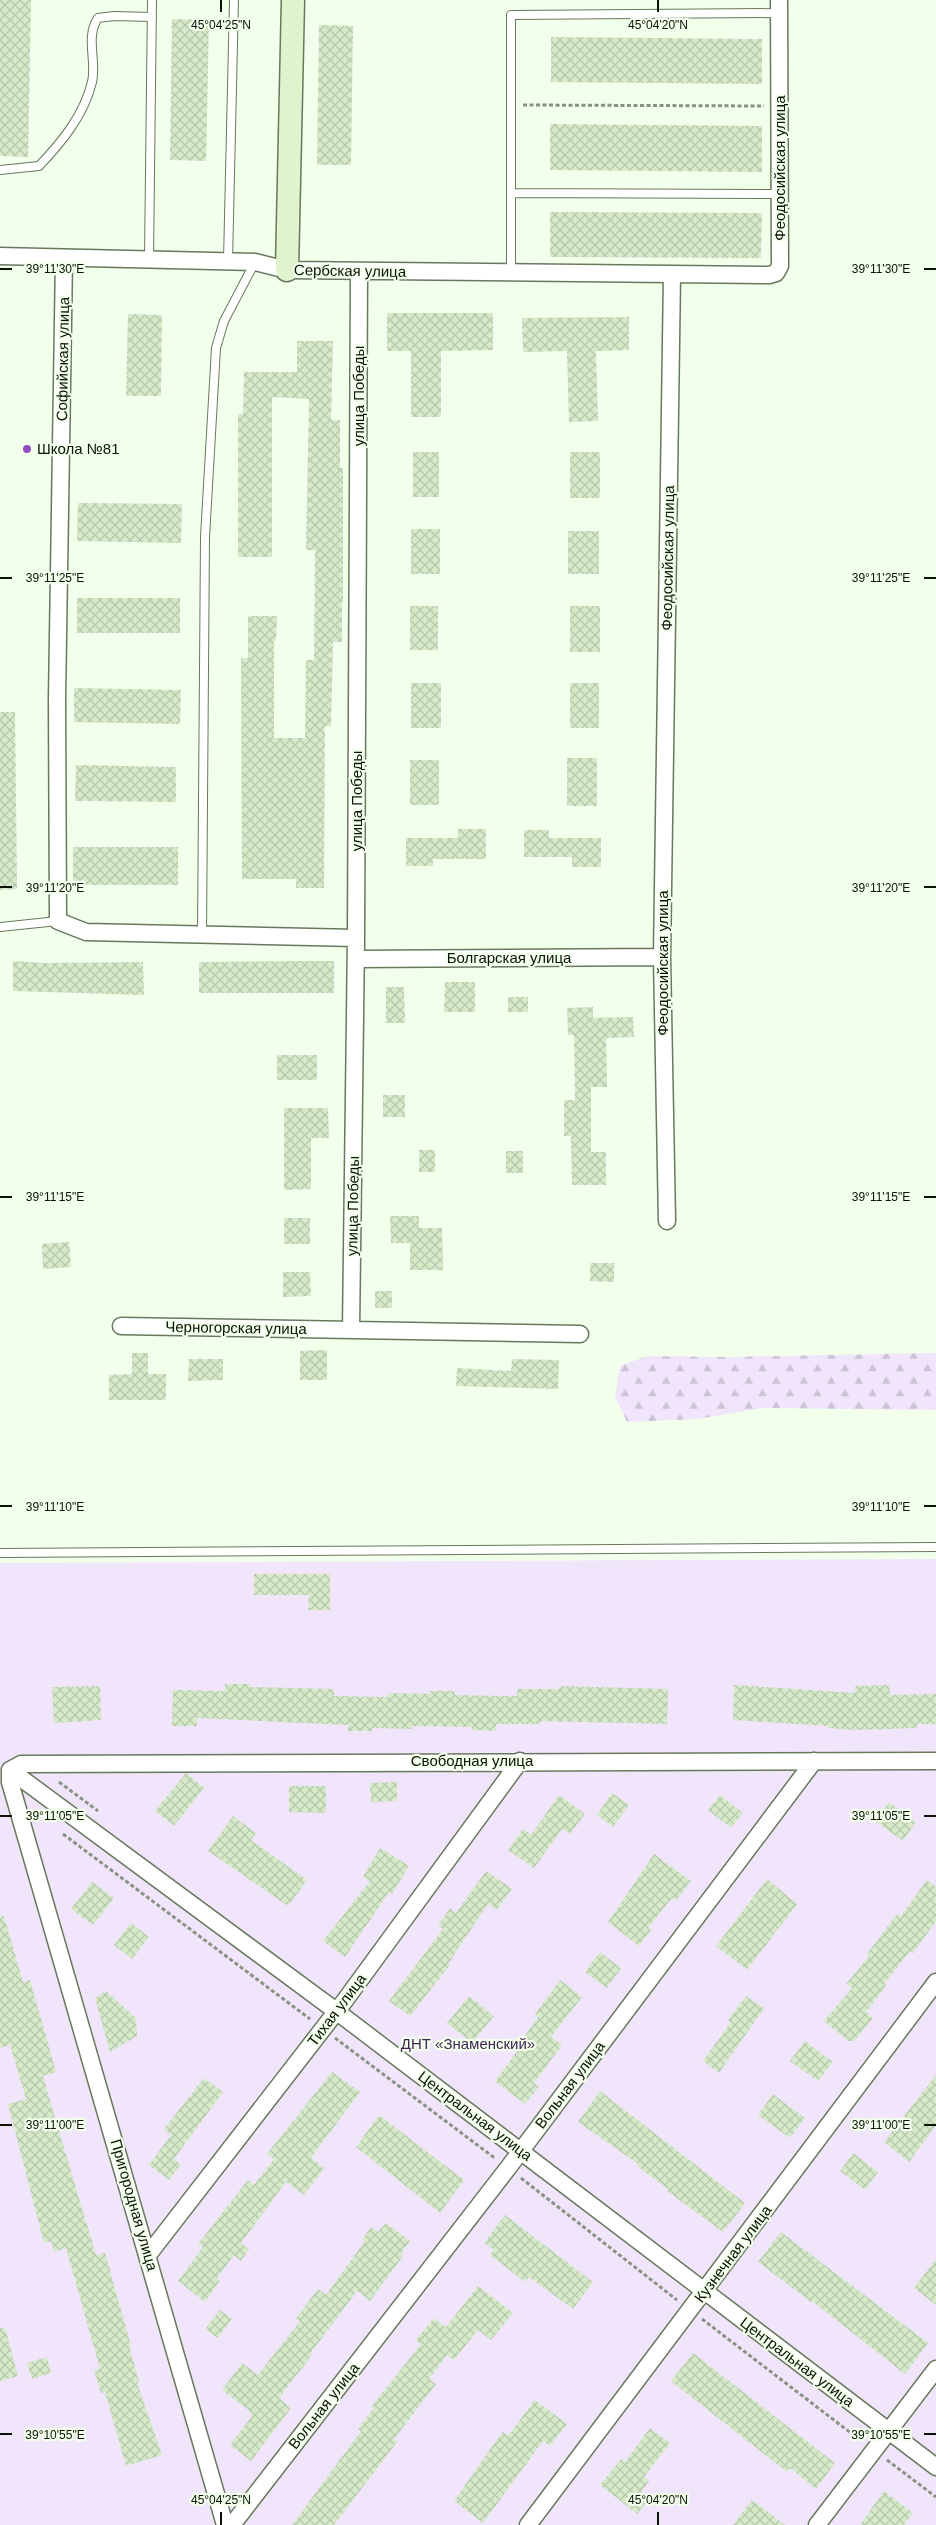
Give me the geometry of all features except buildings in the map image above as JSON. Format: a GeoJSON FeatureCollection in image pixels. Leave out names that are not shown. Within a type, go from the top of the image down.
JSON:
{"type":"FeatureCollection","features":[{"type":"Feature","properties":{"kind":"street"},"geometry":{"type":"LineString","coordinates":[[287,270],[293,0]]}},
{"type":"Feature","properties":{"kind":"street","name":"Феодосийская улица"},"geometry":{"type":"LineString","coordinates":[[667,1221],[662,957],[672,274],[769,275],[776,273],[780,266],[779,6]]}},
{"type":"Feature","properties":{"kind":"street","name":"Сербская улица"},"geometry":{"type":"LineString","coordinates":[[0,256],[255,262],[287,270],[672,274]]}},
{"type":"Feature","properties":{"kind":"street","name":"Софийская улица"},"geometry":{"type":"LineString","coordinates":[[58,921],[57,699],[64,258]]}},
{"type":"Feature","properties":{"kind":"street","name":"улица Победы"},"geometry":{"type":"LineString","coordinates":[[351,1330],[356,959],[359,271]]}},
{"type":"Feature","properties":{"kind":"street"},"geometry":{"type":"LineString","coordinates":[[58,921],[86,932],[356,938]]}},
{"type":"Feature","properties":{"kind":"street","name":"Болгарская улица"},"geometry":{"type":"LineString","coordinates":[[356,959],[662,957]]}},
{"type":"Feature","properties":{"kind":"street","name":"Черногорская улица"},"geometry":{"type":"LineString","coordinates":[[121,1326],[580,1334]]}},
{"type":"Feature","properties":{"kind":"street","name":"Тихая улица"},"geometry":{"type":"LineString","coordinates":[[148,2255],[336,2011],[520,1761]]}},
{"type":"Feature","properties":{"kind":"street","name":"Вольная улица"},"geometry":{"type":"LineString","coordinates":[[232,2525],[521,2151],[814,1761]]}},
{"type":"Feature","properties":{"kind":"street","name":"Свободная улица"},"geometry":{"type":"LineString","coordinates":[[10,1770],[22,1764],[936,1761]]}},
{"type":"Feature","properties":{"kind":"street","name":"Центральная улица"},"geometry":{"type":"LineString","coordinates":[[10,1770],[336,2011],[936,2468]]}},
{"type":"Feature","properties":{"kind":"street","name":"Пригородная улица"},"geometry":{"type":"LineString","coordinates":[[10,1770],[13,1790],[224,2525]]}},
{"type":"Feature","properties":{"kind":"street","name":"Кузнечная улица"},"geometry":{"type":"LineString","coordinates":[[528,2525],[705,2293],[936,1982]]}},
{"type":"Feature","properties":{"kind":"street"},"geometry":{"type":"LineString","coordinates":[[817,2525],[936,2369]]}},
{"type":"Feature","properties":{"kind":"lane"},"geometry":{"type":"LineString","coordinates":[[149,259],[152,0]]}},
{"type":"Feature","properties":{"kind":"lane"},"geometry":{"type":"LineString","coordinates":[[228,261],[234,0]]}},
{"type":"Feature","properties":{"kind":"lane"},"geometry":{"type":"LineString","coordinates":[[511,272],[511,15],[779,6]]}},
{"type":"Feature","properties":{"kind":"lane"},"geometry":{"type":"LineString","coordinates":[[0,170],[39,166],[64,139],[85,104],[93,80],[92,27],[98,18],[114,16],[152,17]]}},
{"type":"Feature","properties":{"kind":"lane"},"geometry":{"type":"LineString","coordinates":[[511,193],[780,194]]}},
{"type":"Feature","properties":{"kind":"lane"},"geometry":{"type":"LineString","coordinates":[[202,935],[205,538],[216,348],[224,320],[255,262]]}},
{"type":"Feature","properties":{"kind":"lane"},"geometry":{"type":"LineString","coordinates":[[0,927],[58,921]]}},
{"type":"Feature","properties":{"kind":"lane"},"geometry":{"type":"LineString","coordinates":[[0,1553],[936,1547]]}},
{"type":"Feature","properties":{"kind":"path"},"geometry":{"type":"LineString","coordinates":[[511,105],[779,106]]}},
{"type":"Feature","properties":{"kind":"path"},"geometry":{"type":"LineString","coordinates":[[62,1833],[508,2168],[936,2497]]}},
{"type":"Feature","properties":{"kind":"green space"},"geometry":{"type":"Polygon","coordinates":[[[936,1353],[936,1410],[761,1408],[699,1419],[627,1422],[615,1397],[620,1366],[647,1356],[726,1357],[936,1353]]]}},
{"type":"Feature","properties":{"kind":"green space","name":"ДНТ «Знаменский»"},"geometry":{"type":"Polygon","coordinates":[[[936,1559],[936,2525],[0,2525],[0,1563],[936,1559]]]}},
{"type":"Feature","properties":{"kind":"place","name":"Школа №81"},"geometry":{"type":"Point","coordinates":[27,449]}}]}
